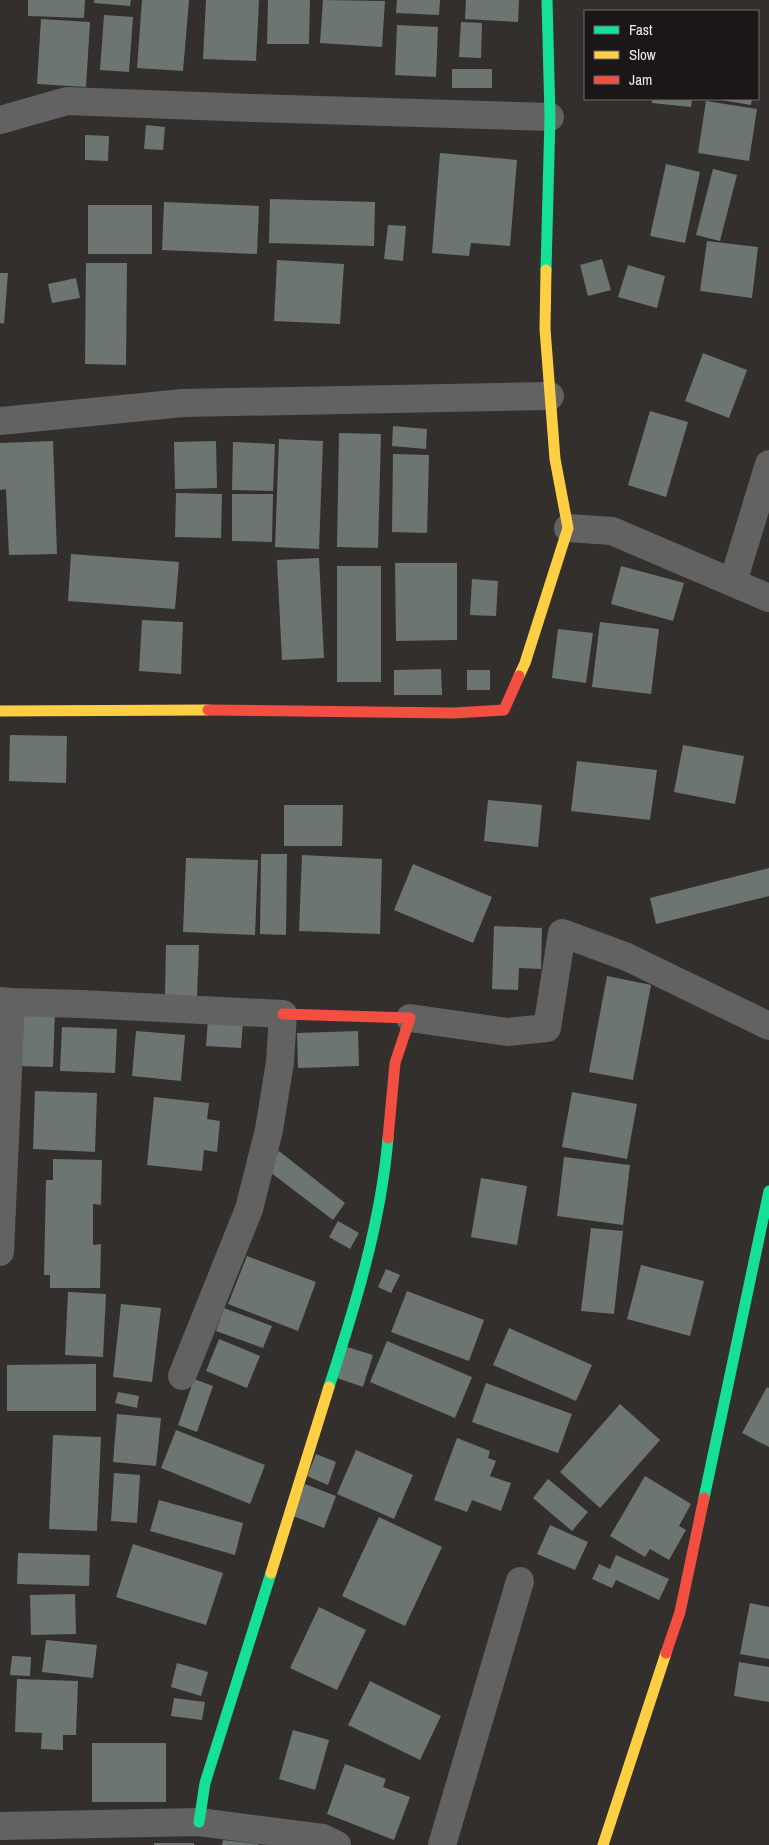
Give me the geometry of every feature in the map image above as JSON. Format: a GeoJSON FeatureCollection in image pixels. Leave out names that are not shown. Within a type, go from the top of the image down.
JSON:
{"type":"FeatureCollection","features":[{"type":"Feature","properties":{"kind":"street"},"geometry":{"type":"LineString","coordinates":[[0,711],[213,710],[454,713],[504,710],[525,663],[568,528],[555,459],[545,328],[550,116],[547,0]]}},
{"type":"Feature","properties":{"kind":"street"},"geometry":{"type":"LineString","coordinates":[[0,120],[67,101],[550,116]]}},
{"type":"Feature","properties":{"kind":"street"},"geometry":{"type":"LineString","coordinates":[[0,421],[182,403],[550,396]]}},
{"type":"Feature","properties":{"kind":"street"},"geometry":{"type":"LineString","coordinates":[[733,582],[769,464]]}},
{"type":"Feature","properties":{"kind":"street"},"geometry":{"type":"LineString","coordinates":[[568,528],[612,531],[769,598]]}},
{"type":"Feature","properties":{"kind":"street"},"geometry":{"type":"LineString","coordinates":[[0,1252],[6,1002],[410,1018],[507,1032],[548,1028],[562,933],[627,957],[769,1026]]}},
{"type":"Feature","properties":{"kind":"street"},"geometry":{"type":"LineString","coordinates":[[182,1376],[248,1209],[269,1130],[280,1062],[283,1014]]}},
{"type":"Feature","properties":{"kind":"street"},"geometry":{"type":"LineString","coordinates":[[199,1822],[205,1783],[358,1296],[377,1212],[385,1164],[395,1063],[410,1018]]}},
{"type":"Feature","properties":{"kind":"street"},"geometry":{"type":"LineString","coordinates":[[603,1845],[680,1612],[769,1191]]}},
{"type":"Feature","properties":{"kind":"street"},"geometry":{"type":"LineString","coordinates":[[442,1845],[520,1581]]}},
{"type":"Feature","properties":{"kind":"street"},"geometry":{"type":"LineString","coordinates":[[0,1826],[199,1822],[323,1838],[337,1845]]}},
{"type":"Feature","properties":{"kind":"building"},"geometry":{"type":"Polygon","coordinates":[[[28,0],[85,0],[84,18],[28,16],[28,0]]]}},
{"type":"Feature","properties":{"kind":"building"},"geometry":{"type":"Polygon","coordinates":[[[94,0],[131,0],[130,6],[94,3],[94,0]]]}},
{"type":"Feature","properties":{"kind":"building"},"geometry":{"type":"Polygon","coordinates":[[[142,0],[189,0],[183,71],[137,68],[142,0]]]}},
{"type":"Feature","properties":{"kind":"building"},"geometry":{"type":"Polygon","coordinates":[[[206,0],[259,0],[256,61],[203,59],[206,0]]]}},
{"type":"Feature","properties":{"kind":"building"},"geometry":{"type":"Polygon","coordinates":[[[268,0],[310,0],[309,44],[267,44],[268,0]]]}},
{"type":"Feature","properties":{"kind":"building"},"geometry":{"type":"Polygon","coordinates":[[[323,0],[385,1],[382,47],[320,43],[323,0]]]}},
{"type":"Feature","properties":{"kind":"building"},"geometry":{"type":"Polygon","coordinates":[[[397,0],[440,0],[439,15],[396,13],[397,0]]]}},
{"type":"Feature","properties":{"kind":"building"},"geometry":{"type":"Polygon","coordinates":[[[466,0],[519,0],[518,22],[465,19],[466,0]]]}},
{"type":"Feature","properties":{"kind":"building"},"geometry":{"type":"Polygon","coordinates":[[[104,15],[133,17],[129,72],[100,70],[104,15]]]}},
{"type":"Feature","properties":{"kind":"building"},"geometry":{"type":"Polygon","coordinates":[[[41,19],[90,22],[86,87],[37,84],[41,19]]]}},
{"type":"Feature","properties":{"kind":"building"},"geometry":{"type":"Polygon","coordinates":[[[461,22],[482,23],[481,58],[459,57],[461,22]]]}},
{"type":"Feature","properties":{"kind":"building"},"geometry":{"type":"Polygon","coordinates":[[[397,25],[438,27],[436,77],[395,75],[397,25]]]}},
{"type":"Feature","properties":{"kind":"building"},"geometry":{"type":"Polygon","coordinates":[[[452,69],[492,69],[492,88],[452,88],[452,69]]]}},
{"type":"Feature","properties":{"kind":"building"},"geometry":{"type":"Polygon","coordinates":[[[652,100],[692,100],[691,107],[652,103],[652,100]]]}},
{"type":"Feature","properties":{"kind":"building"},"geometry":{"type":"Polygon","coordinates":[[[721,100],[752,100],[751,105],[721,100]]]}},
{"type":"Feature","properties":{"kind":"building"},"geometry":{"type":"Polygon","coordinates":[[[706,101],[757,109],[749,161],[698,153],[706,101]]]}},
{"type":"Feature","properties":{"kind":"building"},"geometry":{"type":"Polygon","coordinates":[[[146,125],[165,127],[163,150],[144,149],[146,125]]]}},
{"type":"Feature","properties":{"kind":"building"},"geometry":{"type":"Polygon","coordinates":[[[85,135],[109,136],[108,161],[85,160],[85,135]]]}},
{"type":"Feature","properties":{"kind":"building"},"geometry":{"type":"Polygon","coordinates":[[[440,153],[517,160],[510,246],[471,243],[469,256],[432,253],[440,153]]]}},
{"type":"Feature","properties":{"kind":"building"},"geometry":{"type":"Polygon","coordinates":[[[666,164],[700,172],[685,243],[650,236],[666,164]]]}},
{"type":"Feature","properties":{"kind":"building"},"geometry":{"type":"Polygon","coordinates":[[[713,169],[737,175],[720,241],[696,235],[713,169]]]}},
{"type":"Feature","properties":{"kind":"building"},"geometry":{"type":"Polygon","coordinates":[[[270,199],[375,202],[374,246],[269,243],[270,199]]]}},
{"type":"Feature","properties":{"kind":"building"},"geometry":{"type":"Polygon","coordinates":[[[164,202],[259,206],[257,254],[162,250],[164,202]]]}},
{"type":"Feature","properties":{"kind":"building"},"geometry":{"type":"Polygon","coordinates":[[[88,205],[152,205],[152,254],[88,254],[88,205]]]}},
{"type":"Feature","properties":{"kind":"building"},"geometry":{"type":"Polygon","coordinates":[[[388,225],[406,226],[403,261],[384,259],[388,225]]]}},
{"type":"Feature","properties":{"kind":"building"},"geometry":{"type":"Polygon","coordinates":[[[707,241],[758,247],[752,298],[700,291],[707,241]]]}},
{"type":"Feature","properties":{"kind":"building"},"geometry":{"type":"Polygon","coordinates":[[[602,259],[611,290],[588,296],[580,265],[602,259]]]}},
{"type":"Feature","properties":{"kind":"building"},"geometry":{"type":"Polygon","coordinates":[[[277,260],[344,264],[340,324],[274,321],[277,260]]]}},
{"type":"Feature","properties":{"kind":"building"},"geometry":{"type":"Polygon","coordinates":[[[86,263],[127,263],[126,365],[85,364],[86,263]]]}},
{"type":"Feature","properties":{"kind":"building"},"geometry":{"type":"Polygon","coordinates":[[[628,265],[665,276],[657,308],[618,297],[628,265]]]}},
{"type":"Feature","properties":{"kind":"building"},"geometry":{"type":"Polygon","coordinates":[[[0,273],[8,273],[4,324],[0,323],[0,273]]]}},
{"type":"Feature","properties":{"kind":"building"},"geometry":{"type":"Polygon","coordinates":[[[76,278],[80,298],[52,303],[48,284],[76,278]]]}},
{"type":"Feature","properties":{"kind":"building"},"geometry":{"type":"Polygon","coordinates":[[[703,353],[747,370],[729,418],[685,401],[703,353]]]}},
{"type":"Feature","properties":{"kind":"building"},"geometry":{"type":"Polygon","coordinates":[[[650,411],[688,422],[666,497],[628,485],[650,411]]]}},
{"type":"Feature","properties":{"kind":"building"},"geometry":{"type":"Polygon","coordinates":[[[393,426],[427,429],[426,449],[392,446],[393,426]]]}},
{"type":"Feature","properties":{"kind":"building"},"geometry":{"type":"Polygon","coordinates":[[[339,433],[381,434],[378,548],[337,547],[339,433]]]}},
{"type":"Feature","properties":{"kind":"building"},"geometry":{"type":"Polygon","coordinates":[[[279,439],[323,441],[319,549],[275,547],[279,439]]]}},
{"type":"Feature","properties":{"kind":"building"},"geometry":{"type":"Polygon","coordinates":[[[53,441],[57,554],[9,555],[6,489],[0,490],[0,443],[53,441]]]}},
{"type":"Feature","properties":{"kind":"building"},"geometry":{"type":"Polygon","coordinates":[[[216,441],[217,488],[175,489],[174,442],[216,441]]]}},
{"type":"Feature","properties":{"kind":"building"},"geometry":{"type":"Polygon","coordinates":[[[233,442],[275,444],[273,491],[232,490],[233,442]]]}},
{"type":"Feature","properties":{"kind":"building"},"geometry":{"type":"Polygon","coordinates":[[[393,454],[429,455],[427,533],[392,532],[393,454]]]}},
{"type":"Feature","properties":{"kind":"building"},"geometry":{"type":"Polygon","coordinates":[[[176,493],[222,494],[221,538],[175,537],[176,493]]]}},
{"type":"Feature","properties":{"kind":"building"},"geometry":{"type":"Polygon","coordinates":[[[232,494],[273,494],[272,542],[232,541],[232,494]]]}},
{"type":"Feature","properties":{"kind":"building"},"geometry":{"type":"Polygon","coordinates":[[[71,554],[179,562],[175,609],[68,601],[71,554]]]}},
{"type":"Feature","properties":{"kind":"building"},"geometry":{"type":"Polygon","coordinates":[[[319,558],[324,658],[282,660],[277,560],[319,558]]]}},
{"type":"Feature","properties":{"kind":"building"},"geometry":{"type":"Polygon","coordinates":[[[395,563],[457,563],[457,640],[396,641],[395,563]]]}},
{"type":"Feature","properties":{"kind":"building"},"geometry":{"type":"Polygon","coordinates":[[[337,566],[381,566],[381,682],[337,682],[337,566]]]}},
{"type":"Feature","properties":{"kind":"building"},"geometry":{"type":"Polygon","coordinates":[[[621,566],[684,583],[673,621],[611,604],[621,566]]]}},
{"type":"Feature","properties":{"kind":"building"},"geometry":{"type":"Polygon","coordinates":[[[472,579],[498,581],[496,616],[470,615],[472,579]]]}},
{"type":"Feature","properties":{"kind":"building"},"geometry":{"type":"Polygon","coordinates":[[[142,620],[183,622],[181,674],[139,671],[142,620]]]}},
{"type":"Feature","properties":{"kind":"building"},"geometry":{"type":"Polygon","coordinates":[[[600,622],[659,629],[651,694],[592,687],[600,622]]]}},
{"type":"Feature","properties":{"kind":"building"},"geometry":{"type":"Polygon","coordinates":[[[558,629],[593,633],[586,683],[552,678],[558,629]]]}},
{"type":"Feature","properties":{"kind":"building"},"geometry":{"type":"Polygon","coordinates":[[[441,669],[442,695],[394,695],[394,670],[441,669]]]}},
{"type":"Feature","properties":{"kind":"building"},"geometry":{"type":"Polygon","coordinates":[[[467,670],[490,670],[490,690],[467,690],[467,670]]]}},
{"type":"Feature","properties":{"kind":"building"},"geometry":{"type":"Polygon","coordinates":[[[10,735],[67,736],[66,783],[9,781],[10,735]]]}},
{"type":"Feature","properties":{"kind":"building"},"geometry":{"type":"Polygon","coordinates":[[[683,745],[744,756],[735,804],[674,792],[683,745]]]}},
{"type":"Feature","properties":{"kind":"building"},"geometry":{"type":"Polygon","coordinates":[[[577,761],[657,770],[650,820],[571,811],[577,761]]]}},
{"type":"Feature","properties":{"kind":"building"},"geometry":{"type":"Polygon","coordinates":[[[488,800],[542,805],[538,847],[484,841],[488,800]]]}},
{"type":"Feature","properties":{"kind":"building"},"geometry":{"type":"Polygon","coordinates":[[[284,805],[343,805],[342,846],[284,846],[284,805]]]}},
{"type":"Feature","properties":{"kind":"building"},"geometry":{"type":"Polygon","coordinates":[[[261,854],[287,854],[286,935],[260,934],[261,854]]]}},
{"type":"Feature","properties":{"kind":"building"},"geometry":{"type":"Polygon","coordinates":[[[302,855],[382,859],[380,934],[299,931],[302,855]]]}},
{"type":"Feature","properties":{"kind":"building"},"geometry":{"type":"Polygon","coordinates":[[[186,858],[258,860],[255,935],[183,932],[186,858]]]}},
{"type":"Feature","properties":{"kind":"building"},"geometry":{"type":"Polygon","coordinates":[[[413,864],[492,897],[473,943],[394,910],[413,864]]]}},
{"type":"Feature","properties":{"kind":"building"},"geometry":{"type":"Polygon","coordinates":[[[769,868],[769,896],[656,924],[650,898],[769,868]]]}},
{"type":"Feature","properties":{"kind":"building"},"geometry":{"type":"Polygon","coordinates":[[[494,926],[542,928],[541,969],[519,968],[518,990],[492,989],[494,926]]]}},
{"type":"Feature","properties":{"kind":"building"},"geometry":{"type":"Polygon","coordinates":[[[166,945],[199,945],[197,997],[165,995],[166,945]]]}},
{"type":"Feature","properties":{"kind":"building"},"geometry":{"type":"Polygon","coordinates":[[[607,976],[651,985],[633,1080],[589,1072],[607,976]]]}},
{"type":"Feature","properties":{"kind":"building"},"geometry":{"type":"Polygon","coordinates":[[[18,1010],[55,1011],[53,1067],[16,1066],[18,1010]]]}},
{"type":"Feature","properties":{"kind":"building"},"geometry":{"type":"Polygon","coordinates":[[[208,1019],[243,1021],[241,1048],[206,1046],[208,1019]]]}},
{"type":"Feature","properties":{"kind":"building"},"geometry":{"type":"Polygon","coordinates":[[[62,1027],[117,1029],[115,1073],[60,1071],[62,1027]]]}},
{"type":"Feature","properties":{"kind":"building"},"geometry":{"type":"Polygon","coordinates":[[[136,1031],[185,1035],[181,1081],[132,1076],[136,1031]]]}},
{"type":"Feature","properties":{"kind":"building"},"geometry":{"type":"Polygon","coordinates":[[[358,1031],[359,1066],[298,1068],[297,1033],[358,1031]]]}},
{"type":"Feature","properties":{"kind":"building"},"geometry":{"type":"Polygon","coordinates":[[[35,1091],[97,1093],[95,1152],[33,1149],[35,1091]]]}},
{"type":"Feature","properties":{"kind":"building"},"geometry":{"type":"Polygon","coordinates":[[[572,1092],[637,1104],[627,1159],[562,1147],[572,1092]]]}},
{"type":"Feature","properties":{"kind":"building"},"geometry":{"type":"Polygon","coordinates":[[[154,1097],[209,1103],[207,1119],[220,1121],[217,1152],[204,1150],[202,1171],[147,1165],[154,1097]]]}},
{"type":"Feature","properties":{"kind":"building"},"geometry":{"type":"Polygon","coordinates":[[[279,1151],[345,1203],[333,1220],[266,1169],[279,1151]]]}},
{"type":"Feature","properties":{"kind":"building"},"geometry":{"type":"Polygon","coordinates":[[[564,1157],[630,1165],[623,1225],[557,1216],[564,1157]]]}},
{"type":"Feature","properties":{"kind":"building"},"geometry":{"type":"Polygon","coordinates":[[[53,1159],[102,1160],[101,1205],[93,1204],[93,1245],[101,1244],[100,1288],[50,1288],[50,1275],[44,1275],[46,1180],[53,1180],[53,1159]]]}},
{"type":"Feature","properties":{"kind":"building"},"geometry":{"type":"Polygon","coordinates":[[[481,1178],[527,1186],[517,1245],[471,1237],[481,1178]]]}},
{"type":"Feature","properties":{"kind":"building"},"geometry":{"type":"Polygon","coordinates":[[[338,1221],[359,1233],[350,1249],[329,1237],[338,1221]]]}},
{"type":"Feature","properties":{"kind":"building"},"geometry":{"type":"Polygon","coordinates":[[[591,1228],[623,1231],[614,1314],[581,1311],[591,1228]]]}},
{"type":"Feature","properties":{"kind":"building"},"geometry":{"type":"Polygon","coordinates":[[[247,1256],[316,1282],[298,1331],[228,1304],[247,1256]]]}},
{"type":"Feature","properties":{"kind":"building"},"geometry":{"type":"Polygon","coordinates":[[[641,1265],[704,1281],[690,1336],[627,1319],[641,1265]]]}},
{"type":"Feature","properties":{"kind":"building"},"geometry":{"type":"Polygon","coordinates":[[[386,1269],[400,1275],[391,1293],[378,1287],[386,1269]]]}},
{"type":"Feature","properties":{"kind":"building"},"geometry":{"type":"Polygon","coordinates":[[[407,1291],[484,1320],[469,1361],[391,1332],[407,1291]]]}},
{"type":"Feature","properties":{"kind":"building"},"geometry":{"type":"Polygon","coordinates":[[[68,1292],[106,1294],[103,1357],[65,1355],[68,1292]]]}},
{"type":"Feature","properties":{"kind":"building"},"geometry":{"type":"Polygon","coordinates":[[[121,1304],[161,1308],[152,1382],[113,1377],[121,1304]]]}},
{"type":"Feature","properties":{"kind":"building"},"geometry":{"type":"Polygon","coordinates":[[[224,1308],[272,1326],[263,1348],[216,1331],[224,1308]]]}},
{"type":"Feature","properties":{"kind":"building"},"geometry":{"type":"Polygon","coordinates":[[[509,1328],[592,1365],[576,1401],[493,1365],[509,1328]]]}},
{"type":"Feature","properties":{"kind":"building"},"geometry":{"type":"Polygon","coordinates":[[[219,1339],[260,1356],[247,1388],[206,1371],[219,1339]]]}},
{"type":"Feature","properties":{"kind":"building"},"geometry":{"type":"Polygon","coordinates":[[[387,1341],[472,1377],[455,1418],[370,1382],[387,1341]]]}},
{"type":"Feature","properties":{"kind":"building"},"geometry":{"type":"Polygon","coordinates":[[[347,1347],[373,1355],[363,1387],[337,1378],[347,1347]]]}},
{"type":"Feature","properties":{"kind":"building"},"geometry":{"type":"Polygon","coordinates":[[[96,1364],[96,1411],[7,1411],[7,1365],[96,1364]]]}},
{"type":"Feature","properties":{"kind":"building"},"geometry":{"type":"Polygon","coordinates":[[[194,1379],[213,1386],[197,1432],[178,1425],[194,1379]]]}},
{"type":"Feature","properties":{"kind":"building"},"geometry":{"type":"Polygon","coordinates":[[[486,1383],[572,1414],[558,1453],[472,1422],[486,1383]]]}},
{"type":"Feature","properties":{"kind":"building"},"geometry":{"type":"Polygon","coordinates":[[[767,1387],[769,1388],[769,1447],[742,1433],[767,1387]]]}},
{"type":"Feature","properties":{"kind":"building"},"geometry":{"type":"Polygon","coordinates":[[[118,1392],[139,1396],[137,1408],[115,1403],[118,1392]]]}},
{"type":"Feature","properties":{"kind":"building"},"geometry":{"type":"Polygon","coordinates":[[[620,1404],[660,1440],[600,1508],[560,1472],[620,1404]]]}},
{"type":"Feature","properties":{"kind":"building"},"geometry":{"type":"Polygon","coordinates":[[[117,1414],[161,1418],[156,1466],[113,1462],[117,1414]]]}},
{"type":"Feature","properties":{"kind":"building"},"geometry":{"type":"Polygon","coordinates":[[[176,1430],[265,1465],[250,1504],[161,1468],[176,1430]]]}},
{"type":"Feature","properties":{"kind":"building"},"geometry":{"type":"Polygon","coordinates":[[[53,1435],[101,1437],[97,1531],[49,1529],[53,1435]]]}},
{"type":"Feature","properties":{"kind":"building"},"geometry":{"type":"Polygon","coordinates":[[[457,1438],[490,1451],[488,1458],[496,1461],[490,1476],[511,1483],[501,1511],[472,1500],[467,1512],[434,1500],[457,1438]]]}},
{"type":"Feature","properties":{"kind":"building"},"geometry":{"type":"Polygon","coordinates":[[[356,1450],[413,1475],[394,1519],[337,1494],[356,1450]]]}},
{"type":"Feature","properties":{"kind":"building"},"geometry":{"type":"Polygon","coordinates":[[[316,1454],[336,1462],[328,1485],[307,1476],[316,1454]]]}},
{"type":"Feature","properties":{"kind":"building"},"geometry":{"type":"Polygon","coordinates":[[[114,1473],[140,1475],[137,1523],[111,1521],[114,1473]]]}},
{"type":"Feature","properties":{"kind":"building"},"geometry":{"type":"Polygon","coordinates":[[[645,1476],[691,1504],[679,1526],[686,1530],[669,1560],[650,1549],[645,1557],[610,1536],[645,1476]]]}},
{"type":"Feature","properties":{"kind":"building"},"geometry":{"type":"Polygon","coordinates":[[[548,1479],[588,1512],[572,1531],[533,1498],[548,1479]]]}},
{"type":"Feature","properties":{"kind":"building"},"geometry":{"type":"Polygon","coordinates":[[[305,1484],[336,1496],[324,1528],[293,1516],[305,1484]]]}},
{"type":"Feature","properties":{"kind":"building"},"geometry":{"type":"Polygon","coordinates":[[[159,1500],[243,1523],[235,1555],[150,1531],[159,1500]]]}},
{"type":"Feature","properties":{"kind":"building"},"geometry":{"type":"Polygon","coordinates":[[[379,1517],[442,1547],[405,1626],[342,1596],[379,1517]]]}},
{"type":"Feature","properties":{"kind":"building"},"geometry":{"type":"Polygon","coordinates":[[[550,1525],[588,1542],[575,1570],[537,1554],[550,1525]]]}},
{"type":"Feature","properties":{"kind":"building"},"geometry":{"type":"Polygon","coordinates":[[[133,1544],[223,1573],[206,1625],[116,1597],[133,1544]]]}},
{"type":"Feature","properties":{"kind":"building"},"geometry":{"type":"Polygon","coordinates":[[[18,1553],[90,1555],[89,1586],[17,1584],[18,1553]]]}},
{"type":"Feature","properties":{"kind":"building"},"geometry":{"type":"Polygon","coordinates":[[[616,1555],[669,1579],[659,1600],[616,1580],[612,1588],[592,1579],[599,1564],[610,1569],[616,1555]]]}},
{"type":"Feature","properties":{"kind":"building"},"geometry":{"type":"Polygon","coordinates":[[[75,1594],[76,1634],[31,1635],[30,1595],[75,1594]]]}},
{"type":"Feature","properties":{"kind":"building"},"geometry":{"type":"Polygon","coordinates":[[[750,1603],[769,1607],[769,1659],[740,1654],[750,1603]]]}},
{"type":"Feature","properties":{"kind":"building"},"geometry":{"type":"Polygon","coordinates":[[[319,1607],[366,1630],[337,1690],[290,1668],[319,1607]]]}},
{"type":"Feature","properties":{"kind":"building"},"geometry":{"type":"Polygon","coordinates":[[[46,1640],[97,1645],[93,1678],[42,1672],[46,1640]]]}},
{"type":"Feature","properties":{"kind":"building"},"geometry":{"type":"Polygon","coordinates":[[[12,1656],[31,1657],[30,1676],[10,1675],[12,1656]]]}},
{"type":"Feature","properties":{"kind":"building"},"geometry":{"type":"Polygon","coordinates":[[[739,1662],[769,1667],[769,1702],[734,1696],[739,1662]]]}},
{"type":"Feature","properties":{"kind":"building"},"geometry":{"type":"Polygon","coordinates":[[[177,1663],[208,1672],[201,1696],[171,1687],[177,1663]]]}},
{"type":"Feature","properties":{"kind":"building"},"geometry":{"type":"Polygon","coordinates":[[[17,1679],[78,1681],[76,1735],[63,1735],[63,1750],[41,1749],[42,1733],[15,1732],[17,1679]]]}},
{"type":"Feature","properties":{"kind":"building"},"geometry":{"type":"Polygon","coordinates":[[[370,1681],[441,1716],[420,1760],[348,1725],[370,1681]]]}},
{"type":"Feature","properties":{"kind":"building"},"geometry":{"type":"Polygon","coordinates":[[[174,1698],[205,1702],[202,1720],[171,1716],[174,1698]]]}},
{"type":"Feature","properties":{"kind":"building"},"geometry":{"type":"Polygon","coordinates":[[[293,1730],[329,1740],[315,1790],[279,1779],[293,1730]]]}},
{"type":"Feature","properties":{"kind":"building"},"geometry":{"type":"Polygon","coordinates":[[[92,1743],[166,1743],[166,1802],[92,1802],[92,1743]]]}},
{"type":"Feature","properties":{"kind":"building"},"geometry":{"type":"Polygon","coordinates":[[[345,1764],[386,1779],[383,1787],[410,1797],[394,1840],[327,1814],[345,1764]]]}},
{"type":"Feature","properties":{"kind":"building"},"geometry":{"type":"Polygon","coordinates":[[[223,1840],[258,1844],[258,1845],[222,1845],[223,1840]]]}},
{"type":"Feature","properties":{"kind":"building"},"geometry":{"type":"Polygon","coordinates":[[[154,1843],[194,1843],[194,1845],[154,1845],[154,1843]]]}},
{"type":"Feature","properties":{"kind":"traffic: fast"},"geometry":{"type":"LineString","coordinates":[[546,270],[550,117],[547,0]]}},
{"type":"Feature","properties":{"kind":"traffic: fast"},"geometry":{"type":"LineString","coordinates":[[329,1387],[366,1264],[385,1170],[388,1138]]}},
{"type":"Feature","properties":{"kind":"traffic: fast"},"geometry":{"type":"LineString","coordinates":[[704,1498],[769,1191]]}},
{"type":"Feature","properties":{"kind":"traffic: fast"},"geometry":{"type":"LineString","coordinates":[[199,1822],[205,1783],[271,1573]]}},
{"type":"Feature","properties":{"kind":"traffic: slow"},"geometry":{"type":"LineString","coordinates":[[519,676],[525,663],[568,528],[555,459],[545,329],[546,270]]}},
{"type":"Feature","properties":{"kind":"traffic: slow"},"geometry":{"type":"LineString","coordinates":[[0,711],[208,710]]}},
{"type":"Feature","properties":{"kind":"traffic: slow"},"geometry":{"type":"LineString","coordinates":[[271,1573],[329,1387]]}},
{"type":"Feature","properties":{"kind":"traffic: slow"},"geometry":{"type":"LineString","coordinates":[[603,1845],[666,1653]]}},
{"type":"Feature","properties":{"kind":"traffic: jam"},"geometry":{"type":"LineString","coordinates":[[208,710],[454,713],[504,710],[519,676]]}},
{"type":"Feature","properties":{"kind":"traffic: jam"},"geometry":{"type":"LineString","coordinates":[[283,1014],[410,1018],[395,1063],[388,1138]]}},
{"type":"Feature","properties":{"kind":"traffic: jam"},"geometry":{"type":"LineString","coordinates":[[666,1653],[680,1612],[704,1498]]}}]}
